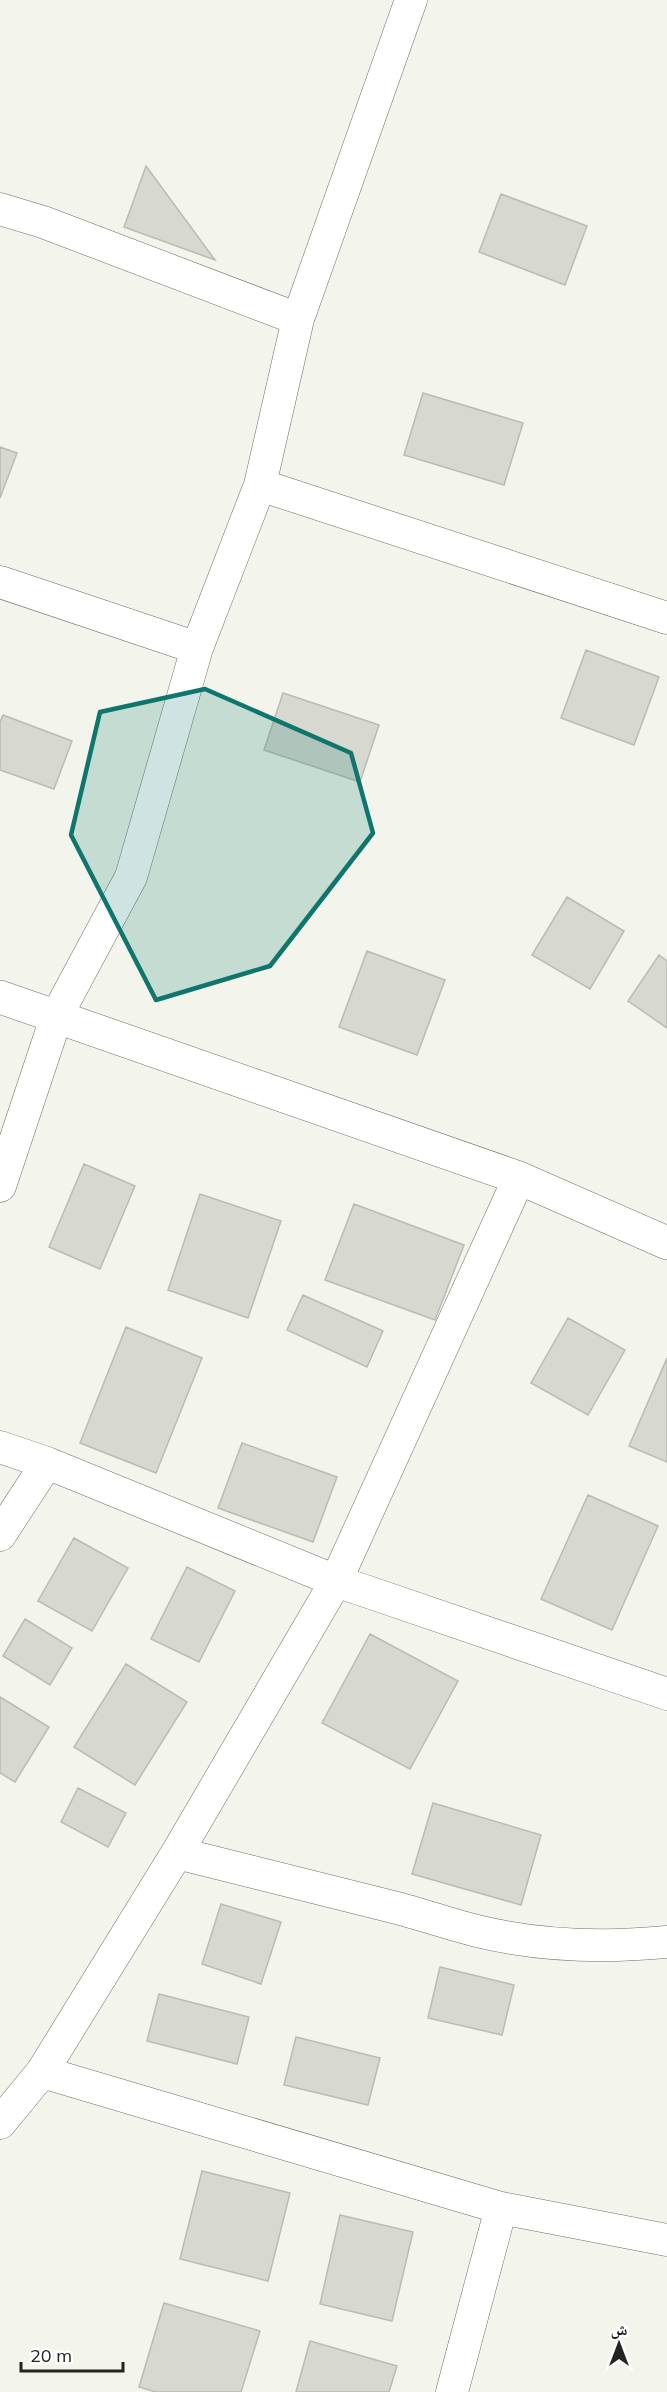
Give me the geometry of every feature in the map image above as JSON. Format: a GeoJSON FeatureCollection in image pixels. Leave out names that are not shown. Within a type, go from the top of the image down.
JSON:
{"type":"FeatureCollection","features":[{"type":"Feature","properties":{"kind":"main road"},"geometry":{"type":"LineString","coordinates":[[0,997],[519,1178],[667,1243]]}},
{"type":"Feature","properties":{"kind":"street"},"geometry":{"type":"LineString","coordinates":[[0,1186],[57,1015],[131,877],[197,648],[260,485],[298,319],[411,0]]}},
{"type":"Feature","properties":{"kind":"street"},"geometry":{"type":"LineString","coordinates":[[0,209],[43,222],[298,319]]}},
{"type":"Feature","properties":{"kind":"street"},"geometry":{"type":"LineString","coordinates":[[260,485],[667,618]]}},
{"type":"Feature","properties":{"kind":"street"},"geometry":{"type":"LineString","coordinates":[[0,582],[197,648]]}},
{"type":"Feature","properties":{"kind":"street"},"geometry":{"type":"LineString","coordinates":[[0,2123],[42,2072],[177,1853],[336,1581],[519,1178]]}},
{"type":"Feature","properties":{"kind":"street"},"geometry":{"type":"LineString","coordinates":[[0,1447],[47,1463],[336,1581],[667,1694]]}},
{"type":"Feature","properties":{"kind":"street"},"geometry":{"type":"LineString","coordinates":[[0,1535],[47,1463]]}},
{"type":"Feature","properties":{"kind":"street"},"geometry":{"type":"LineString","coordinates":[[177,1853],[498,1935],[569,1945],[630,1945],[667,1942]]}},
{"type":"Feature","properties":{"kind":"street"},"geometry":{"type":"LineString","coordinates":[[42,2072],[501,2208],[667,2240]]}},
{"type":"Feature","properties":{"kind":"street"},"geometry":{"type":"LineString","coordinates":[[452,2392],[501,2208]]}},
{"type":"Feature","properties":{"kind":"highlighted area"},"geometry":{"type":"Polygon","coordinates":[[[205,689],[351,753],[373,833],[270,966],[156,1000],[71,835],[100,712],[205,689]]]}},
{"type":"Feature","properties":{"kind":"building"},"geometry":{"type":"Polygon","coordinates":[[[146,166],[215,260],[124,227],[146,166]]]}},
{"type":"Feature","properties":{"kind":"building"},"geometry":{"type":"Polygon","coordinates":[[[501,194],[587,226],[565,285],[479,252],[501,194]]]}},
{"type":"Feature","properties":{"kind":"building"},"geometry":{"type":"Polygon","coordinates":[[[423,393],[523,423],[504,485],[404,455],[423,393]]]}},
{"type":"Feature","properties":{"kind":"building"},"geometry":{"type":"Polygon","coordinates":[[[0,447],[17,453],[0,498],[0,447]]]}},
{"type":"Feature","properties":{"kind":"building"},"geometry":{"type":"Polygon","coordinates":[[[586,650],[659,677],[634,745],[561,718],[586,650]]]}},
{"type":"Feature","properties":{"kind":"building"},"geometry":{"type":"Polygon","coordinates":[[[283,693],[379,725],[360,782],[264,750],[283,693]]]}},
{"type":"Feature","properties":{"kind":"building"},"geometry":{"type":"Polygon","coordinates":[[[3,715],[72,741],[54,789],[0,770],[0,722],[3,715]]]}},
{"type":"Feature","properties":{"kind":"building"},"geometry":{"type":"Polygon","coordinates":[[[567,897],[624,931],[590,989],[532,955],[567,897]]]}},
{"type":"Feature","properties":{"kind":"building"},"geometry":{"type":"Polygon","coordinates":[[[367,951],[445,980],[417,1055],[339,1027],[367,951]]]}},
{"type":"Feature","properties":{"kind":"building"},"geometry":{"type":"Polygon","coordinates":[[[659,955],[667,961],[667,1028],[628,1001],[659,955]]]}},
{"type":"Feature","properties":{"kind":"building"},"geometry":{"type":"Polygon","coordinates":[[[84,1164],[135,1186],[100,1269],[49,1247],[84,1164]]]}},
{"type":"Feature","properties":{"kind":"building"},"geometry":{"type":"Polygon","coordinates":[[[200,1194],[281,1221],[248,1318],[168,1290],[200,1194]]]}},
{"type":"Feature","properties":{"kind":"building"},"geometry":{"type":"Polygon","coordinates":[[[354,1204],[464,1245],[435,1320],[325,1280],[354,1204]]]}},
{"type":"Feature","properties":{"kind":"building"},"geometry":{"type":"Polygon","coordinates":[[[303,1295],[383,1331],[367,1367],[287,1330],[303,1295]]]}},
{"type":"Feature","properties":{"kind":"building"},"geometry":{"type":"Polygon","coordinates":[[[568,1318],[625,1350],[588,1415],[531,1383],[568,1318]]]}},
{"type":"Feature","properties":{"kind":"building"},"geometry":{"type":"Polygon","coordinates":[[[126,1327],[202,1358],[156,1473],[80,1443],[126,1327]]]}},
{"type":"Feature","properties":{"kind":"building"},"geometry":{"type":"Polygon","coordinates":[[[667,1358],[667,1462],[629,1446],[667,1358]]]}},
{"type":"Feature","properties":{"kind":"building"},"geometry":{"type":"Polygon","coordinates":[[[242,1443],[337,1477],[313,1542],[218,1508],[242,1443]]]}},
{"type":"Feature","properties":{"kind":"building"},"geometry":{"type":"Polygon","coordinates":[[[588,1495],[658,1526],[612,1630],[541,1599],[588,1495]]]}},
{"type":"Feature","properties":{"kind":"building"},"geometry":{"type":"Polygon","coordinates":[[[74,1538],[128,1568],[92,1631],[38,1601],[74,1538]]]}},
{"type":"Feature","properties":{"kind":"building"},"geometry":{"type":"Polygon","coordinates":[[[187,1567],[235,1591],[199,1662],[151,1639],[187,1567]]]}},
{"type":"Feature","properties":{"kind":"building"},"geometry":{"type":"Polygon","coordinates":[[[25,1619],[72,1648],[50,1685],[3,1656],[25,1619]]]}},
{"type":"Feature","properties":{"kind":"building"},"geometry":{"type":"Polygon","coordinates":[[[370,1634],[458,1681],[410,1769],[322,1723],[370,1634]]]}},
{"type":"Feature","properties":{"kind":"building"},"geometry":{"type":"Polygon","coordinates":[[[126,1664],[187,1702],[135,1785],[74,1747],[126,1664]]]}},
{"type":"Feature","properties":{"kind":"building"},"geometry":{"type":"Polygon","coordinates":[[[0,1697],[49,1727],[15,1782],[0,1773],[0,1697]]]}},
{"type":"Feature","properties":{"kind":"building"},"geometry":{"type":"Polygon","coordinates":[[[78,1788],[126,1813],[108,1847],[61,1822],[78,1788]]]}},
{"type":"Feature","properties":{"kind":"building"},"geometry":{"type":"Polygon","coordinates":[[[433,1803],[541,1835],[521,1905],[412,1874],[433,1803]]]}},
{"type":"Feature","properties":{"kind":"building"},"geometry":{"type":"Polygon","coordinates":[[[221,1904],[281,1922],[261,1984],[202,1964],[221,1904]]]}},
{"type":"Feature","properties":{"kind":"building"},"geometry":{"type":"Polygon","coordinates":[[[440,1967],[514,1985],[502,2035],[428,2018],[440,1967]]]}},
{"type":"Feature","properties":{"kind":"building"},"geometry":{"type":"Polygon","coordinates":[[[159,1994],[249,2017],[237,2064],[147,2041],[159,1994]]]}},
{"type":"Feature","properties":{"kind":"building"},"geometry":{"type":"Polygon","coordinates":[[[296,2037],[380,2058],[368,2105],[284,2085],[296,2037]]]}},
{"type":"Feature","properties":{"kind":"building"},"geometry":{"type":"Polygon","coordinates":[[[202,2171],[290,2193],[268,2281],[180,2259],[202,2171]]]}},
{"type":"Feature","properties":{"kind":"building"},"geometry":{"type":"Polygon","coordinates":[[[340,2215],[413,2232],[392,2321],[320,2304],[340,2215]]]}},
{"type":"Feature","properties":{"kind":"building"},"geometry":{"type":"Polygon","coordinates":[[[164,2303],[260,2331],[241,2392],[156,2392],[139,2387],[164,2303]]]}},
{"type":"Feature","properties":{"kind":"building"},"geometry":{"type":"Polygon","coordinates":[[[310,2341],[397,2366],[389,2392],[296,2392],[310,2341]]]}}]}
